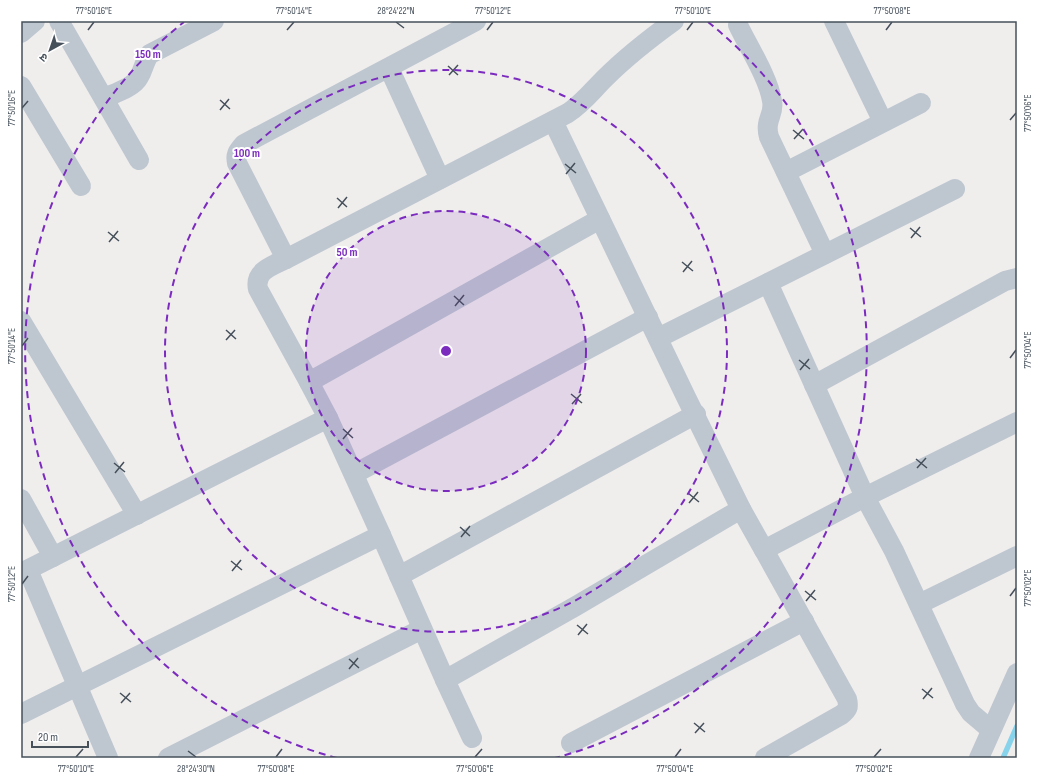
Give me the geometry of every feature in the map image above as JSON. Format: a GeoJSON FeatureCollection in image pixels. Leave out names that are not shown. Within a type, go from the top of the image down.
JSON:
{"type":"FeatureCollection","features":[{"type":"Feature","properties":{"kind":"street"},"geometry":{"type":"LineString","coordinates":[[21,33],[35,21]]}},
{"type":"Feature","properties":{"kind":"street"},"geometry":{"type":"LineString","coordinates":[[59,21],[139,160]]}},
{"type":"Feature","properties":{"kind":"street"},"geometry":{"type":"LineString","coordinates":[[104,98],[134,83],[150,54],[214,21]]}},
{"type":"Feature","properties":{"kind":"street"},"geometry":{"type":"LineString","coordinates":[[286,259],[237,163],[237,151],[244,144],[476,21]]}},
{"type":"Feature","properties":{"kind":"street"},"geometry":{"type":"LineString","coordinates":[[472,738],[328,418],[258,289],[256,282],[259,274],[265,270],[553,121],[580,105],[603,80],[640,46],[674,21]]}},
{"type":"Feature","properties":{"kind":"street"},"geometry":{"type":"LineString","coordinates":[[834,21],[883,122]]}},
{"type":"Feature","properties":{"kind":"street"},"geometry":{"type":"LineString","coordinates":[[738,25],[771,94],[772,110],[766,127],[825,254]]}},
{"type":"Feature","properties":{"kind":"street"},"geometry":{"type":"LineString","coordinates":[[389,68],[440,180]]}},
{"type":"Feature","properties":{"kind":"street"},"geometry":{"type":"LineString","coordinates":[[21,86],[81,186]]}},
{"type":"Feature","properties":{"kind":"street"},"geometry":{"type":"LineString","coordinates":[[786,172],[921,103]]}},
{"type":"Feature","properties":{"kind":"street"},"geometry":{"type":"LineString","coordinates":[[553,121],[741,509],[848,699],[849,706],[841,715],[765,758]]}},
{"type":"Feature","properties":{"kind":"street"},"geometry":{"type":"LineString","coordinates":[[658,338],[955,189]]}},
{"type":"Feature","properties":{"kind":"street"},"geometry":{"type":"LineString","coordinates":[[309,382],[600,219]]}},
{"type":"Feature","properties":{"kind":"street"},"geometry":{"type":"LineString","coordinates":[[814,385],[1005,281],[1017,278]]}},
{"type":"Feature","properties":{"kind":"street"},"geometry":{"type":"LineString","coordinates":[[768,282],[865,497],[894,551],[965,704],[971,714],[991,730]]}},
{"type":"Feature","properties":{"kind":"street"},"geometry":{"type":"LineString","coordinates":[[354,474],[648,317]]}},
{"type":"Feature","properties":{"kind":"street"},"geometry":{"type":"LineString","coordinates":[[21,321],[137,515]]}},
{"type":"Feature","properties":{"kind":"street"},"geometry":{"type":"LineString","coordinates":[[399,576],[696,414]]}},
{"type":"Feature","properties":{"kind":"street"},"geometry":{"type":"LineString","coordinates":[[108,758],[77,686],[24,571],[328,418]]}},
{"type":"Feature","properties":{"kind":"street"},"geometry":{"type":"LineString","coordinates":[[764,550],[865,497],[1017,422]]}},
{"type":"Feature","properties":{"kind":"street"},"geometry":{"type":"LineString","coordinates":[[21,499],[53,557]]}},
{"type":"Feature","properties":{"kind":"street"},"geometry":{"type":"LineString","coordinates":[[445,680],[741,509]]}},
{"type":"Feature","properties":{"kind":"street"},"geometry":{"type":"LineString","coordinates":[[21,714],[381,535]]}},
{"type":"Feature","properties":{"kind":"street"},"geometry":{"type":"LineString","coordinates":[[919,604],[1017,556]]}},
{"type":"Feature","properties":{"kind":"street"},"geometry":{"type":"LineString","coordinates":[[571,743],[804,621]]}},
{"type":"Feature","properties":{"kind":"street"},"geometry":{"type":"LineString","coordinates":[[168,758],[422,629]]}},
{"type":"Feature","properties":{"kind":"street"},"geometry":{"type":"LineString","coordinates":[[979,758],[1017,673]]}},
{"type":"Feature","properties":{"kind":"waterway"},"geometry":{"type":"LineString","coordinates":[[1003,758],[1017,726]]}}]}
